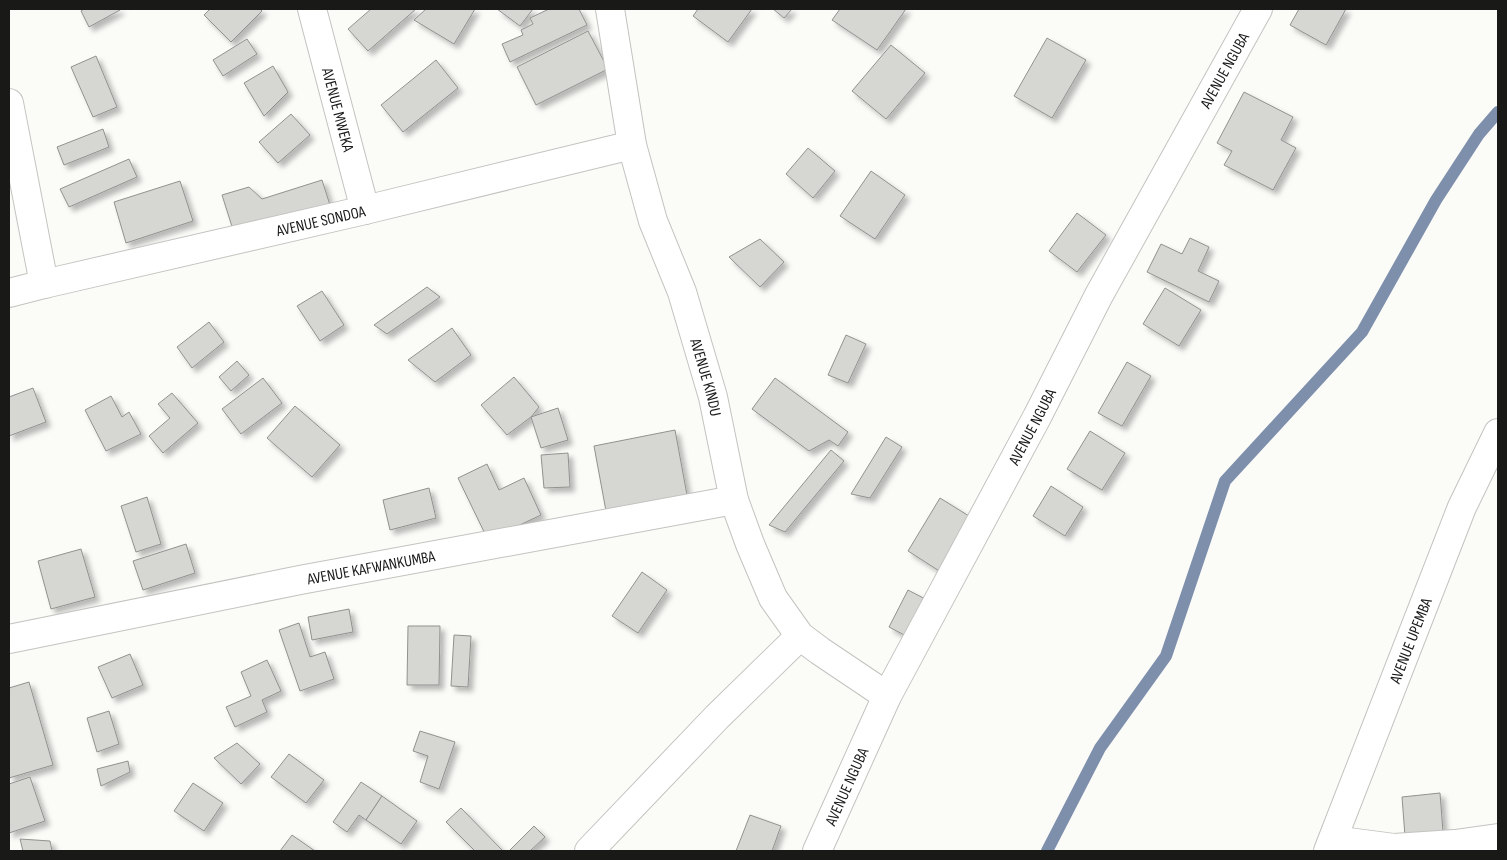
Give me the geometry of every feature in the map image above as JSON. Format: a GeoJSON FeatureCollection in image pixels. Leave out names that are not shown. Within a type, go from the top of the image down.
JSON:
{"type":"FeatureCollection","features":[{"type":"Feature","properties":{"kind":"street","name":"AVENUE MWEKA"},"geometry":{"type":"LineString","coordinates":[[312,9],[365,210]]}},
{"type":"Feature","properties":{"kind":"street","name":"AVENUE KINDU"},"geometry":{"type":"LineString","coordinates":[[610,9],[632,145],[653,221],[682,292],[713,397],[734,500],[750,544],[773,598],[800,636],[820,652],[887,696]]}},
{"type":"Feature","properties":{"kind":"street","name":"AVENUE NGUBA"},"geometry":{"type":"LineString","coordinates":[[817,851],[887,696],[1037,417],[1099,295],[1258,9]]}},
{"type":"Feature","properties":{"kind":"street"},"geometry":{"type":"LineString","coordinates":[[9,102],[44,284]]}},
{"type":"Feature","properties":{"kind":"street","name":"AVENUE SONDOA"},"geometry":{"type":"LineString","coordinates":[[9,293],[365,210],[632,145]]}},
{"type":"Feature","properties":{"kind":"street","name":"AVENUE UPEMBA"},"geometry":{"type":"LineString","coordinates":[[1331,846],[1462,507],[1498,433]]}},
{"type":"Feature","properties":{"kind":"street","name":"AVENUE KAFWANKUMBA"},"geometry":{"type":"LineString","coordinates":[[9,639],[310,579],[734,500]]}},
{"type":"Feature","properties":{"kind":"street"},"geometry":{"type":"LineString","coordinates":[[589,851],[711,724],[800,636]]}},
{"type":"Feature","properties":{"kind":"street"},"geometry":{"type":"LineString","coordinates":[[1331,846],[1394,848],[1455,844],[1498,838]]}},
{"type":"Feature","properties":{"kind":"building"},"geometry":{"type":"Polygon","coordinates":[[[84,9],[120,10],[89,27],[81,11],[84,9]]]}},
{"type":"Feature","properties":{"kind":"building"},"geometry":{"type":"Polygon","coordinates":[[[210,9],[260,9],[262,11],[231,42],[204,15],[210,9]]]}},
{"type":"Feature","properties":{"kind":"building"},"geometry":{"type":"Polygon","coordinates":[[[371,9],[416,9],[368,51],[348,29],[371,9]]]}},
{"type":"Feature","properties":{"kind":"building"},"geometry":{"type":"Polygon","coordinates":[[[426,9],[475,9],[454,44],[414,20],[426,9]]]}},
{"type":"Feature","properties":{"kind":"building"},"geometry":{"type":"Polygon","coordinates":[[[497,9],[533,9],[520,26],[497,9]]]}},
{"type":"Feature","properties":{"kind":"building"},"geometry":{"type":"Polygon","coordinates":[[[549,9],[579,9],[587,25],[510,62],[502,44],[523,35],[521,30],[533,24],[530,18],[549,9]]]}},
{"type":"Feature","properties":{"kind":"building"},"geometry":{"type":"Polygon","coordinates":[[[698,9],[752,9],[728,42],[693,16],[698,9]]]}},
{"type":"Feature","properties":{"kind":"building"},"geometry":{"type":"Polygon","coordinates":[[[773,9],[792,9],[784,18],[773,9]]]}},
{"type":"Feature","properties":{"kind":"building"},"geometry":{"type":"Polygon","coordinates":[[[840,9],[906,9],[877,50],[832,20],[840,9]]]}},
{"type":"Feature","properties":{"kind":"building"},"geometry":{"type":"Polygon","coordinates":[[[1299,9],[1346,9],[1326,45],[1290,25],[1299,9]]]}},
{"type":"Feature","properties":{"kind":"building"},"geometry":{"type":"Polygon","coordinates":[[[588,31],[608,69],[536,105],[517,67],[588,31]]]}},
{"type":"Feature","properties":{"kind":"building"},"geometry":{"type":"Polygon","coordinates":[[[1047,38],[1086,60],[1052,118],[1014,96],[1047,38]]]}},
{"type":"Feature","properties":{"kind":"building"},"geometry":{"type":"Polygon","coordinates":[[[247,39],[257,54],[223,76],[213,60],[247,39]]]}},
{"type":"Feature","properties":{"kind":"building"},"geometry":{"type":"Polygon","coordinates":[[[891,45],[925,73],[886,119],[852,91],[891,45]]]}},
{"type":"Feature","properties":{"kind":"building"},"geometry":{"type":"Polygon","coordinates":[[[96,56],[117,107],[93,117],[71,67],[96,56]]]}},
{"type":"Feature","properties":{"kind":"building"},"geometry":{"type":"Polygon","coordinates":[[[436,60],[458,88],[403,132],[381,105],[436,60]]]}},
{"type":"Feature","properties":{"kind":"building"},"geometry":{"type":"Polygon","coordinates":[[[273,66],[288,92],[264,116],[244,83],[273,66]]]}},
{"type":"Feature","properties":{"kind":"building"},"geometry":{"type":"Polygon","coordinates":[[[1244,92],[1293,117],[1281,140],[1296,148],[1273,190],[1224,165],[1232,151],[1217,143],[1244,92]]]}},
{"type":"Feature","properties":{"kind":"building"},"geometry":{"type":"Polygon","coordinates":[[[291,114],[310,135],[278,163],[259,142],[291,114]]]}},
{"type":"Feature","properties":{"kind":"building"},"geometry":{"type":"Polygon","coordinates":[[[103,129],[109,147],[64,165],[57,147],[103,129]]]}},
{"type":"Feature","properties":{"kind":"building"},"geometry":{"type":"Polygon","coordinates":[[[808,148],[835,171],[813,198],[786,174],[808,148]]]}},
{"type":"Feature","properties":{"kind":"building"},"geometry":{"type":"Polygon","coordinates":[[[129,159],[137,177],[69,207],[60,189],[129,159]]]}},
{"type":"Feature","properties":{"kind":"building"},"geometry":{"type":"Polygon","coordinates":[[[871,171],[905,195],[875,239],[840,216],[871,171]]]}},
{"type":"Feature","properties":{"kind":"building"},"geometry":{"type":"Polygon","coordinates":[[[322,180],[330,205],[235,236],[222,195],[249,187],[262,199],[322,180]]]}},
{"type":"Feature","properties":{"kind":"building"},"geometry":{"type":"Polygon","coordinates":[[[180,181],[193,221],[126,243],[114,202],[180,181]]]}},
{"type":"Feature","properties":{"kind":"building"},"geometry":{"type":"Polygon","coordinates":[[[1077,213],[1106,235],[1077,272],[1049,251],[1077,213]]]}},
{"type":"Feature","properties":{"kind":"building"},"geometry":{"type":"Polygon","coordinates":[[[1190,238],[1209,247],[1198,271],[1219,281],[1209,302],[1147,272],[1161,244],[1182,254],[1190,238]]]}},
{"type":"Feature","properties":{"kind":"building"},"geometry":{"type":"Polygon","coordinates":[[[760,239],[784,262],[760,287],[729,257],[760,239]]]}},
{"type":"Feature","properties":{"kind":"building"},"geometry":{"type":"Polygon","coordinates":[[[427,287],[440,297],[387,334],[374,325],[427,287]]]}},
{"type":"Feature","properties":{"kind":"building"},"geometry":{"type":"Polygon","coordinates":[[[1165,288],[1201,310],[1179,346],[1143,324],[1165,288]]]}},
{"type":"Feature","properties":{"kind":"building"},"geometry":{"type":"Polygon","coordinates":[[[322,291],[344,325],[320,341],[297,306],[322,291]]]}},
{"type":"Feature","properties":{"kind":"building"},"geometry":{"type":"Polygon","coordinates":[[[209,322],[224,342],[192,368],[177,347],[209,322]]]}},
{"type":"Feature","properties":{"kind":"building"},"geometry":{"type":"Polygon","coordinates":[[[452,328],[471,355],[435,382],[408,360],[452,328]]]}},
{"type":"Feature","properties":{"kind":"building"},"geometry":{"type":"Polygon","coordinates":[[[846,335],[866,344],[848,383],[828,375],[846,335]]]}},
{"type":"Feature","properties":{"kind":"building"},"geometry":{"type":"Polygon","coordinates":[[[237,361],[249,375],[231,391],[219,377],[237,361]]]}},
{"type":"Feature","properties":{"kind":"building"},"geometry":{"type":"Polygon","coordinates":[[[1127,362],[1151,376],[1122,426],[1098,413],[1127,362]]]}},
{"type":"Feature","properties":{"kind":"building"},"geometry":{"type":"Polygon","coordinates":[[[514,377],[539,407],[531,417],[507,435],[481,405],[514,377]]]}},
{"type":"Feature","properties":{"kind":"building"},"geometry":{"type":"Polygon","coordinates":[[[263,378],[282,403],[241,434],[222,409],[263,378]]]}},
{"type":"Feature","properties":{"kind":"building"},"geometry":{"type":"Polygon","coordinates":[[[775,378],[848,432],[838,446],[829,440],[809,451],[752,409],[775,378]]]}},
{"type":"Feature","properties":{"kind":"building"},"geometry":{"type":"Polygon","coordinates":[[[33,388],[46,422],[9,436],[9,397],[33,388]]]}},
{"type":"Feature","properties":{"kind":"building"},"geometry":{"type":"Polygon","coordinates":[[[172,393],[198,423],[163,453],[149,436],[170,418],[158,404],[172,393]]]}},
{"type":"Feature","properties":{"kind":"building"},"geometry":{"type":"Polygon","coordinates":[[[111,396],[122,417],[129,412],[141,434],[106,451],[85,410],[111,396]]]}},
{"type":"Feature","properties":{"kind":"building"},"geometry":{"type":"Polygon","coordinates":[[[295,406],[340,445],[312,477],[267,438],[295,406]]]}},
{"type":"Feature","properties":{"kind":"building"},"geometry":{"type":"Polygon","coordinates":[[[558,408],[568,440],[541,448],[531,417],[558,408]]]}},
{"type":"Feature","properties":{"kind":"building"},"geometry":{"type":"Polygon","coordinates":[[[675,430],[687,495],[606,511],[594,446],[675,430]]]}},
{"type":"Feature","properties":{"kind":"building"},"geometry":{"type":"Polygon","coordinates":[[[1090,431],[1125,453],[1102,490],[1067,469],[1090,431]]]}},
{"type":"Feature","properties":{"kind":"building"},"geometry":{"type":"Polygon","coordinates":[[[886,437],[902,447],[870,498],[851,494],[886,437]]]}},
{"type":"Feature","properties":{"kind":"building"},"geometry":{"type":"Polygon","coordinates":[[[831,450],[844,461],[785,532],[769,525],[831,450]]]}},
{"type":"Feature","properties":{"kind":"building"},"geometry":{"type":"Polygon","coordinates":[[[568,453],[570,487],[544,488],[541,455],[568,453]]]}},
{"type":"Feature","properties":{"kind":"building"},"geometry":{"type":"Polygon","coordinates":[[[487,464],[499,490],[524,478],[541,515],[488,540],[458,478],[487,464]]]}},
{"type":"Feature","properties":{"kind":"building"},"geometry":{"type":"Polygon","coordinates":[[[1051,486],[1083,507],[1065,536],[1033,516],[1051,486]]]}},
{"type":"Feature","properties":{"kind":"building"},"geometry":{"type":"Polygon","coordinates":[[[429,488],[436,518],[390,530],[383,500],[429,488]]]}},
{"type":"Feature","properties":{"kind":"building"},"geometry":{"type":"Polygon","coordinates":[[[147,497],[161,544],[136,552],[121,506],[147,497]]]}},
{"type":"Feature","properties":{"kind":"building"},"geometry":{"type":"Polygon","coordinates":[[[940,498],[977,521],[944,574],[908,551],[940,498]]]}},
{"type":"Feature","properties":{"kind":"building"},"geometry":{"type":"Polygon","coordinates":[[[186,544],[195,573],[143,590],[133,561],[186,544]]]}},
{"type":"Feature","properties":{"kind":"building"},"geometry":{"type":"Polygon","coordinates":[[[81,549],[95,597],[51,609],[38,561],[81,549]]]}},
{"type":"Feature","properties":{"kind":"building"},"geometry":{"type":"Polygon","coordinates":[[[642,572],[667,590],[638,633],[612,616],[642,572]]]}},
{"type":"Feature","properties":{"kind":"building"},"geometry":{"type":"Polygon","coordinates":[[[908,590],[929,601],[910,638],[889,627],[908,590]]]}},
{"type":"Feature","properties":{"kind":"building"},"geometry":{"type":"Polygon","coordinates":[[[349,609],[353,632],[312,640],[308,617],[349,609]]]}},
{"type":"Feature","properties":{"kind":"building"},"geometry":{"type":"Polygon","coordinates":[[[299,623],[310,657],[325,652],[334,679],[300,691],[279,630],[299,623]]]}},
{"type":"Feature","properties":{"kind":"building"},"geometry":{"type":"Polygon","coordinates":[[[408,626],[440,626],[439,685],[407,685],[408,626]]]}},
{"type":"Feature","properties":{"kind":"building"},"geometry":{"type":"Polygon","coordinates":[[[454,635],[471,636],[468,687],[451,686],[454,635]]]}},
{"type":"Feature","properties":{"kind":"building"},"geometry":{"type":"Polygon","coordinates":[[[130,654],[143,685],[112,698],[98,667],[130,654]]]}},
{"type":"Feature","properties":{"kind":"building"},"geometry":{"type":"Polygon","coordinates":[[[267,660],[281,691],[262,700],[267,712],[235,727],[226,707],[251,696],[241,672],[267,660]]]}},
{"type":"Feature","properties":{"kind":"building"},"geometry":{"type":"Polygon","coordinates":[[[29,682],[53,765],[9,778],[9,688],[29,682]]]}},
{"type":"Feature","properties":{"kind":"building"},"geometry":{"type":"Polygon","coordinates":[[[109,711],[119,744],[97,752],[87,718],[109,711]]]}},
{"type":"Feature","properties":{"kind":"building"},"geometry":{"type":"Polygon","coordinates":[[[420,731],[455,742],[439,789],[420,782],[428,756],[413,751],[420,731]]]}},
{"type":"Feature","properties":{"kind":"building"},"geometry":{"type":"Polygon","coordinates":[[[237,743],[260,764],[241,784],[214,758],[237,743]]]}},
{"type":"Feature","properties":{"kind":"building"},"geometry":{"type":"Polygon","coordinates":[[[289,754],[324,780],[306,803],[271,777],[289,754]]]}},
{"type":"Feature","properties":{"kind":"building"},"geometry":{"type":"Polygon","coordinates":[[[128,761],[130,772],[101,786],[97,769],[128,761]]]}},
{"type":"Feature","properties":{"kind":"building"},"geometry":{"type":"Polygon","coordinates":[[[30,777],[45,821],[9,833],[9,784],[30,777]]]}},
{"type":"Feature","properties":{"kind":"building"},"geometry":{"type":"Polygon","coordinates":[[[361,782],[382,796],[366,820],[359,815],[347,832],[333,822],[361,782]]]}},
{"type":"Feature","properties":{"kind":"building"},"geometry":{"type":"Polygon","coordinates":[[[193,783],[223,803],[204,831],[174,811],[193,783]]]}},
{"type":"Feature","properties":{"kind":"building"},"geometry":{"type":"Polygon","coordinates":[[[1440,793],[1443,832],[1405,836],[1402,797],[1440,793]]]}},
{"type":"Feature","properties":{"kind":"building"},"geometry":{"type":"Polygon","coordinates":[[[382,796],[417,821],[401,844],[366,820],[382,796]]]}},
{"type":"Feature","properties":{"kind":"building"},"geometry":{"type":"Polygon","coordinates":[[[461,808],[503,851],[475,851],[446,822],[461,808]]]}},
{"type":"Feature","properties":{"kind":"building"},"geometry":{"type":"Polygon","coordinates":[[[750,815],[781,826],[772,851],[736,851],[750,815]]]}},
{"type":"Feature","properties":{"kind":"building"},"geometry":{"type":"Polygon","coordinates":[[[534,826],[545,837],[530,851],[509,851],[534,826]]]}},
{"type":"Feature","properties":{"kind":"building"},"geometry":{"type":"Polygon","coordinates":[[[292,835],[315,851],[280,851],[292,835]]]}},
{"type":"Feature","properties":{"kind":"building"},"geometry":{"type":"Polygon","coordinates":[[[20,839],[50,841],[52,851],[23,851],[20,839]]]}},
{"type":"Feature","properties":{"kind":"waterway"},"geometry":{"type":"LineString","coordinates":[[1047,851],[1100,748],[1166,656],[1225,481],[1362,332],[1436,200],[1479,134],[1498,112]]}}]}
